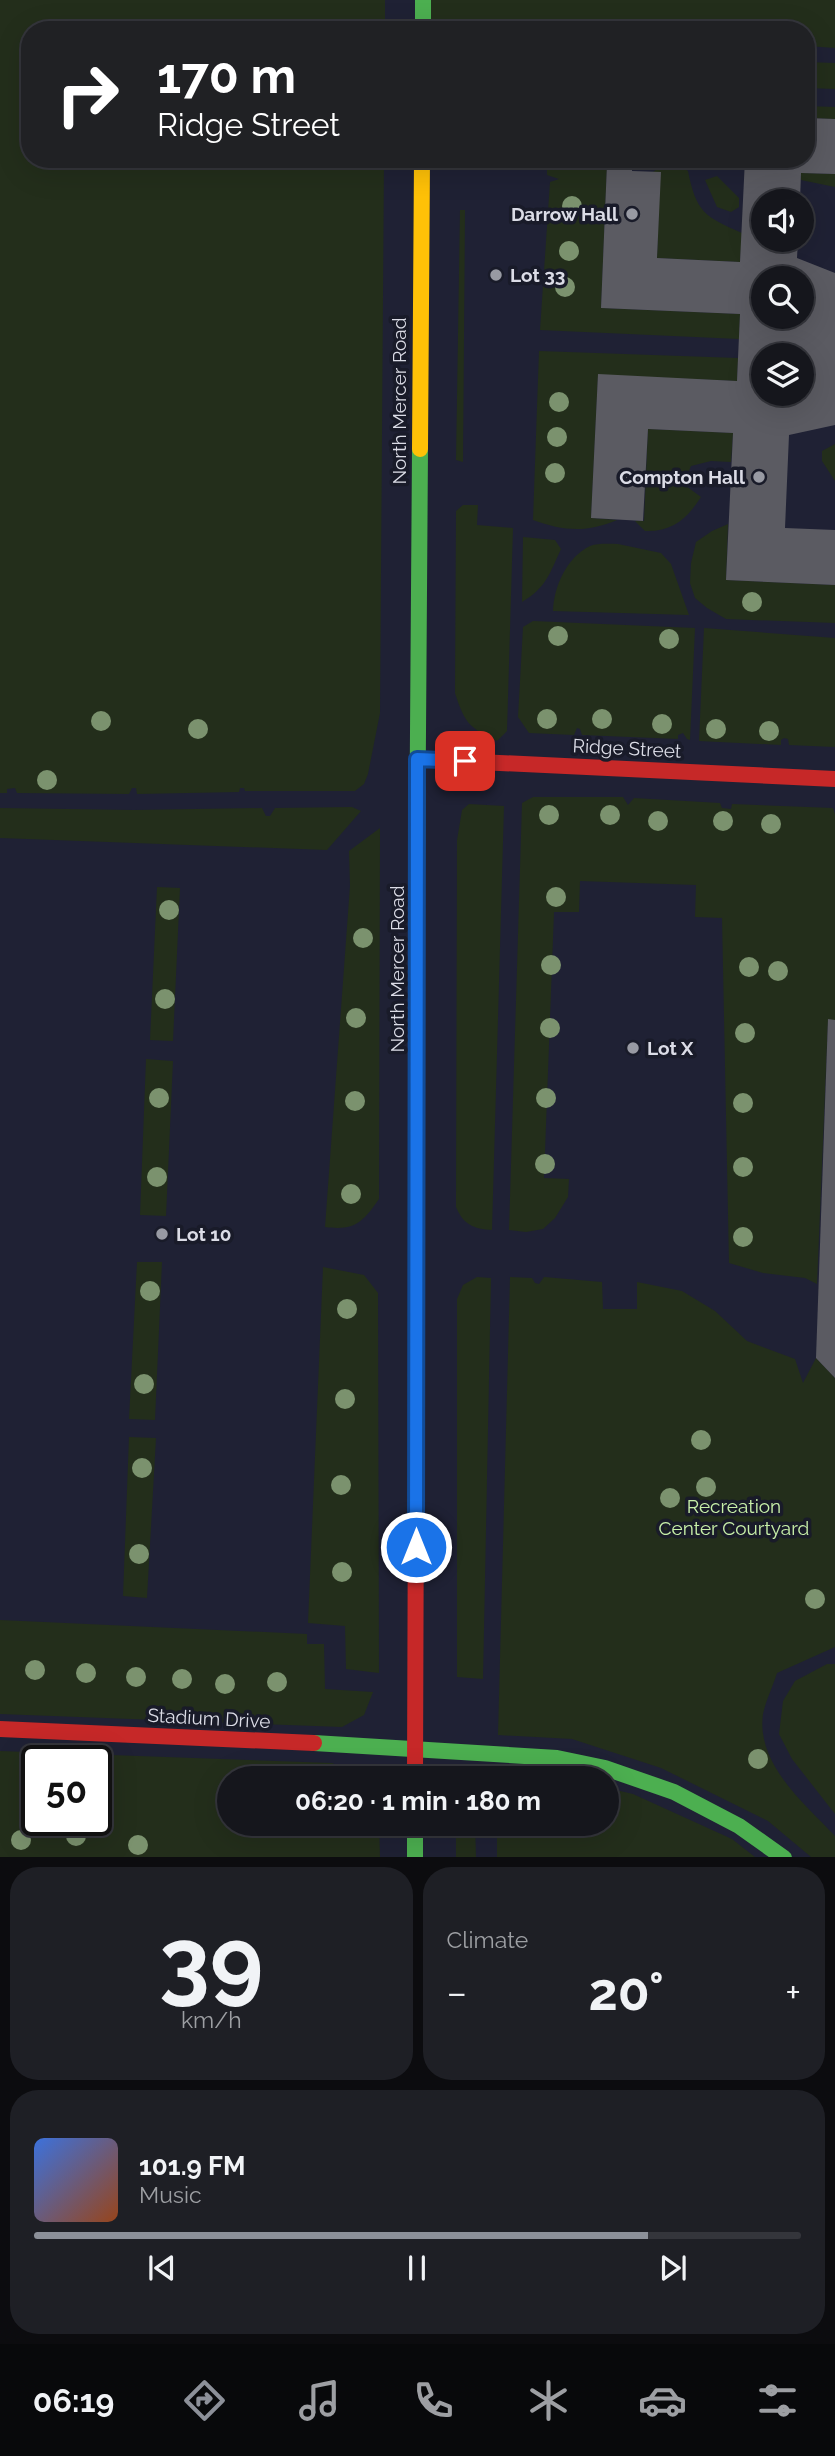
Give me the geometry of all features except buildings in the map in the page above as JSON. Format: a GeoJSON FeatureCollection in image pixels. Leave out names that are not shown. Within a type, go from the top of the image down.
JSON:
{"type":"FeatureCollection","features":[{"type":"Feature","properties":{"kind":"main road"},"geometry":{"type":"LineString","coordinates":[[423,0],[423,21]]}},
{"type":"Feature","properties":{"kind":"main road","name":"North Mercer Road"},"geometry":{"type":"LineString","coordinates":[[415,1766],[417,759],[422,168]]}},
{"type":"Feature","properties":{"kind":"main road","name":"Ridge Street"},"geometry":{"type":"LineString","coordinates":[[417,759],[835,779]]}},
{"type":"Feature","properties":{"kind":"main road","name":"Stadium Drive"},"geometry":{"type":"LineString","coordinates":[[0,1730],[415,1748],[557,1758],[605,1768],[674,1792],[739,1826],[784,1857]]}},
{"type":"Feature","properties":{"kind":"main road"},"geometry":{"type":"LineString","coordinates":[[415,1836],[415,1857]]}},
{"type":"Feature","properties":{"kind":"shaded area"},"geometry":{"type":"Polygon","coordinates":[[[0,0],[835,0],[835,1857],[0,1857],[0,0]]]}},
{"type":"Feature","properties":{"kind":"green space"},"geometry":{"type":"Polygon","coordinates":[[[0,0],[385,0],[385,21],[21,21],[21,168],[384,168],[380,713],[364,784],[355,791],[245,791],[240,788],[239,792],[137,794],[136,788],[132,788],[129,794],[17,793],[15,788],[7,789],[7,793],[0,793],[0,0]]]}},
{"type":"Feature","properties":{"kind":"green space"},"geometry":{"type":"Polygon","coordinates":[[[423,0],[835,0],[835,48],[815,47],[815,21],[423,21],[423,0]]]}},
{"type":"Feature","properties":{"kind":"green space"},"geometry":{"type":"Polygon","coordinates":[[[815,62],[835,63],[835,89],[815,88],[815,62]]]}},
{"type":"Feature","properties":{"kind":"green space"},"geometry":{"type":"Polygon","coordinates":[[[815,106],[835,107],[835,119],[815,118],[815,106]]]}},
{"type":"Feature","properties":{"kind":"green space"},"geometry":{"type":"Polygon","coordinates":[[[547,168],[607,168],[601,308],[740,314],[739,339],[540,330],[550,182],[559,179],[547,175],[547,168]]]}},
{"type":"Feature","properties":{"kind":"green space"},"geometry":{"type":"Polygon","coordinates":[[[658,168],[684,168],[688,171],[695,196],[704,211],[742,233],[740,262],[657,258],[660,172],[653,172],[658,168]]]}},
{"type":"Feature","properties":{"kind":"green space"},"geometry":{"type":"Polygon","coordinates":[[[801,173],[835,174],[835,187],[801,180],[801,173]]]}},
{"type":"Feature","properties":{"kind":"green space"},"geometry":{"type":"Polygon","coordinates":[[[717,176],[739,198],[739,207],[731,212],[717,207],[705,180],[717,176]]]}},
{"type":"Feature","properties":{"kind":"green space"},"geometry":{"type":"Polygon","coordinates":[[[460,210],[465,210],[463,462],[456,460],[460,210]]]}},
{"type":"Feature","properties":{"kind":"green space"},"geometry":{"type":"Polygon","coordinates":[[[539,351],[738,358],[737,381],[598,375],[591,518],[617,520],[585,529],[565,528],[533,520],[539,351]]]}},
{"type":"Feature","properties":{"kind":"green space"},"geometry":{"type":"Polygon","coordinates":[[[648,429],[733,433],[731,462],[711,461],[691,466],[685,480],[686,486],[701,497],[678,523],[655,531],[645,531],[635,521],[644,521],[648,429]]]}},
{"type":"Feature","properties":{"kind":"green space"},"geometry":{"type":"Polygon","coordinates":[[[835,444],[835,481],[822,461],[822,451],[835,444]]]}},
{"type":"Feature","properties":{"kind":"green space"},"geometry":{"type":"Polygon","coordinates":[[[463,505],[478,505],[477,525],[513,528],[507,731],[497,741],[469,723],[455,693],[456,511],[463,505]]]}},
{"type":"Feature","properties":{"kind":"green space"},"geometry":{"type":"Polygon","coordinates":[[[728,524],[726,580],[835,585],[835,623],[726,619],[695,598],[690,583],[696,542],[728,524]]]}},
{"type":"Feature","properties":{"kind":"green space"},"geometry":{"type":"Polygon","coordinates":[[[523,537],[555,540],[561,549],[542,585],[522,602],[523,537]]]}},
{"type":"Feature","properties":{"kind":"green space"},"geometry":{"type":"Polygon","coordinates":[[[618,544],[661,553],[671,564],[689,615],[553,611],[559,582],[575,557],[590,546],[618,544]]]}},
{"type":"Feature","properties":{"kind":"green space"},"geometry":{"type":"Polygon","coordinates":[[[533,621],[695,628],[690,740],[683,733],[678,735],[678,739],[582,735],[577,728],[574,735],[529,733],[518,717],[523,627],[533,621]]]}},
{"type":"Feature","properties":{"kind":"green space"},"geometry":{"type":"Polygon","coordinates":[[[704,628],[835,638],[835,747],[789,745],[788,739],[784,738],[781,745],[699,741],[704,628]]]}},
{"type":"Feature","properties":{"kind":"green space"},"geometry":{"type":"Polygon","coordinates":[[[533,797],[623,797],[628,805],[634,798],[720,803],[722,808],[731,809],[732,804],[833,808],[835,1020],[828,1020],[817,1284],[805,1278],[763,1273],[729,1263],[722,918],[695,917],[696,885],[580,881],[579,912],[554,912],[544,1178],[569,1179],[568,1197],[555,1218],[543,1229],[526,1232],[509,1230],[522,803],[533,797]]]}},
{"type":"Feature","properties":{"kind":"green space"},"geometry":{"type":"Polygon","coordinates":[[[469,804],[504,806],[492,1230],[470,1224],[462,1218],[456,1207],[457,840],[462,810],[469,804]]]}},
{"type":"Feature","properties":{"kind":"green space"},"geometry":{"type":"Polygon","coordinates":[[[352,807],[361,811],[327,850],[0,838],[0,808],[262,808],[266,816],[270,816],[275,808],[352,807]]]}},
{"type":"Feature","properties":{"kind":"green space"},"geometry":{"type":"Polygon","coordinates":[[[380,828],[379,1199],[357,1223],[344,1228],[325,1227],[350,886],[349,851],[380,828]]]}},
{"type":"Feature","properties":{"kind":"green space"},"geometry":{"type":"Polygon","coordinates":[[[157,887],[180,888],[173,1041],[150,1040],[157,887]]]}},
{"type":"Feature","properties":{"kind":"green space"},"geometry":{"type":"Polygon","coordinates":[[[146,1059],[173,1061],[166,1216],[140,1215],[146,1059]]]}},
{"type":"Feature","properties":{"kind":"green space"},"geometry":{"type":"Polygon","coordinates":[[[137,1262],[162,1262],[155,1420],[129,1419],[137,1262]]]}},
{"type":"Feature","properties":{"kind":"green space"},"geometry":{"type":"Polygon","coordinates":[[[323,1267],[364,1275],[378,1293],[379,1673],[346,1669],[345,1626],[308,1623],[323,1267]]]}},
{"type":"Feature","properties":{"kind":"green space"},"geometry":{"type":"Polygon","coordinates":[[[477,1277],[491,1278],[483,1679],[457,1677],[457,1299],[463,1285],[477,1277]]]}},
{"type":"Feature","properties":{"kind":"green space","name":"Recreation Center Courtyard"},"geometry":{"type":"Polygon","coordinates":[[[510,1277],[532,1278],[539,1284],[544,1277],[602,1282],[603,1309],[637,1309],[637,1282],[682,1291],[715,1311],[747,1341],[795,1359],[803,1383],[816,1358],[835,1378],[835,1647],[777,1673],[763,1714],[763,1732],[767,1750],[785,1781],[835,1836],[835,1857],[811,1857],[768,1821],[661,1768],[572,1739],[498,1735],[510,1277]]]}},
{"type":"Feature","properties":{"kind":"green space"},"geometry":{"type":"Polygon","coordinates":[[[129,1437],[156,1438],[147,1598],[123,1596],[129,1437]]]}},
{"type":"Feature","properties":{"kind":"green space"},"geometry":{"type":"Polygon","coordinates":[[[0,1620],[307,1634],[307,1644],[324,1644],[325,1689],[373,1692],[364,1715],[342,1727],[0,1714],[0,1620]]]}},
{"type":"Feature","properties":{"kind":"green space"},"geometry":{"type":"Polygon","coordinates":[[[827,1664],[835,1664],[835,1814],[792,1759],[779,1734],[783,1701],[795,1681],[827,1664]]]}},
{"type":"Feature","properties":{"kind":"green space"},"geometry":{"type":"Polygon","coordinates":[[[0,1751],[21,1752],[21,1836],[112,1836],[112,1755],[332,1763],[339,1766],[217,1766],[217,1836],[379,1836],[380,1857],[0,1857],[0,1751]]]}},
{"type":"Feature","properties":{"kind":"green space"},"geometry":{"type":"Polygon","coordinates":[[[619,1791],[633,1794],[732,1839],[755,1857],[497,1857],[497,1836],[619,1836],[619,1791]]]}},
{"type":"Feature","properties":{"kind":"green space"},"geometry":{"type":"Polygon","coordinates":[[[456,1836],[475,1836],[476,1857],[456,1857],[456,1836]]]}},
{"type":"Feature","properties":{"kind":"traffic: fast"},"geometry":{"type":"LineString","coordinates":[[423,0],[423,21]]}},
{"type":"Feature","properties":{"kind":"traffic: fast"},"geometry":{"type":"LineString","coordinates":[[417,874],[420,449]]}},
{"type":"Feature","properties":{"kind":"traffic: fast"},"geometry":{"type":"LineString","coordinates":[[314,1743],[557,1758],[605,1768],[674,1792],[739,1826],[783,1857]]}},
{"type":"Feature","properties":{"kind":"traffic: fast"},"geometry":{"type":"LineString","coordinates":[[415,1836],[415,1857]]}},
{"type":"Feature","properties":{"kind":"traffic: slow"},"geometry":{"type":"LineString","coordinates":[[420,449],[422,168]]}},
{"type":"Feature","properties":{"kind":"traffic: slow"},"geometry":{"type":"LineString","coordinates":[[416,1473],[417,874]]}},
{"type":"Feature","properties":{"kind":"traffic: jam"},"geometry":{"type":"LineString","coordinates":[[417,759],[835,779]]}},
{"type":"Feature","properties":{"kind":"traffic: jam"},"geometry":{"type":"LineString","coordinates":[[415,1766],[416,1473]]}},
{"type":"Feature","properties":{"kind":"traffic: jam"},"geometry":{"type":"LineString","coordinates":[[0,1729],[314,1743]]}},
{"type":"Feature","properties":{"kind":"place","name":"Darrow Hall"},"geometry":{"type":"Point","coordinates":[632,214]}},
{"type":"Feature","properties":{"kind":"place","name":"Lot 33"},"geometry":{"type":"Point","coordinates":[496,275]}},
{"type":"Feature","properties":{"kind":"place","name":"Compton Hall"},"geometry":{"type":"Point","coordinates":[759,477]}},
{"type":"Feature","properties":{"kind":"place","name":"Lot X"},"geometry":{"type":"Point","coordinates":[633,1048]}},
{"type":"Feature","properties":{"kind":"place","name":"Lot 10"},"geometry":{"type":"Point","coordinates":[162,1234]}},
{"type":"Feature","properties":{"kind":"route"},"geometry":{"type":"LineString","coordinates":[[416,1547],[417,759],[465,761]]}}]}
